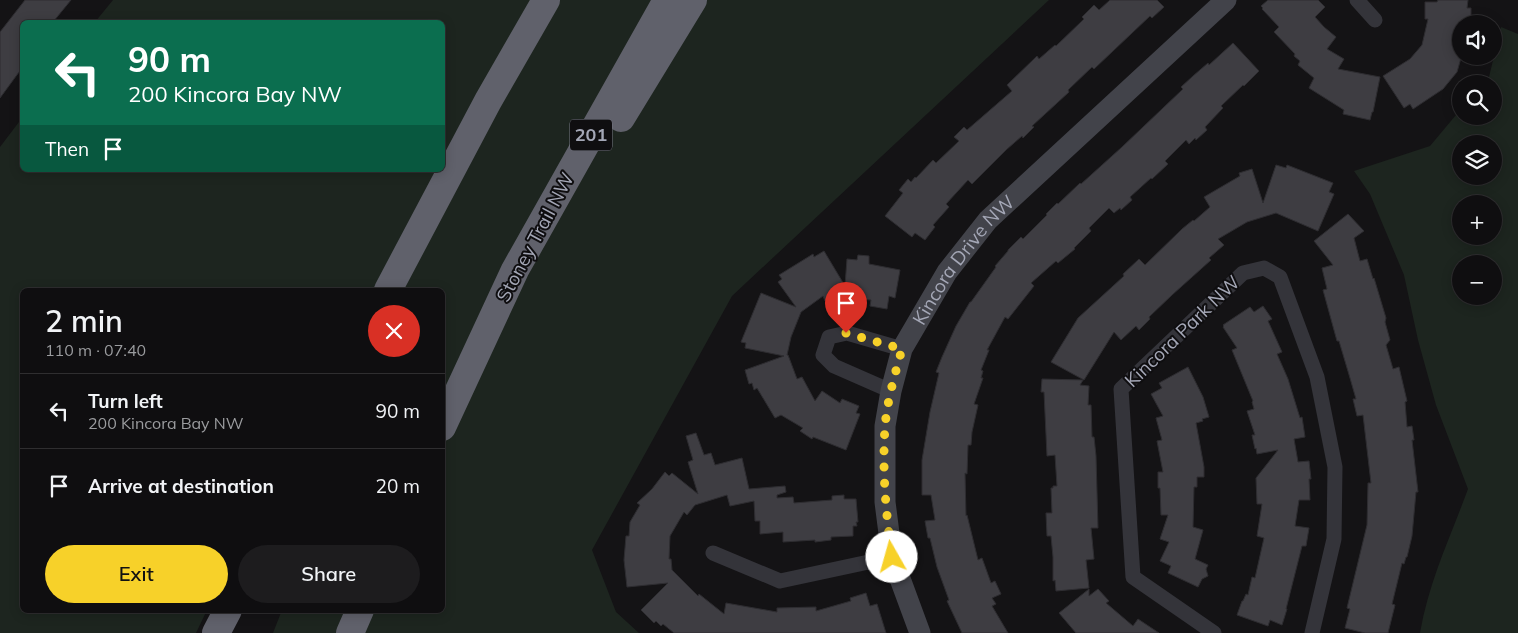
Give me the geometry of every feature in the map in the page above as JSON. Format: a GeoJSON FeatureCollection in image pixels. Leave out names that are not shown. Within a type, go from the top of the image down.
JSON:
{"type":"FeatureCollection","features":[{"type":"Feature","properties":{"kind":"highway"},"geometry":{"type":"LineString","coordinates":[[389,288],[488,101],[546,0]]}},
{"type":"Feature","properties":{"kind":"highway","name":"Stoney Trail NW"},"geometry":{"type":"LineString","coordinates":[[445,421],[515,270],[667,0]]}},
{"type":"Feature","properties":{"kind":"highway"},"geometry":{"type":"LineString","coordinates":[[515,270],[568,206],[693,0]]}},
{"type":"Feature","properties":{"kind":"highway"},"geometry":{"type":"LineString","coordinates":[[216,633],[226,613]]}},
{"type":"Feature","properties":{"kind":"highway"},"geometry":{"type":"LineString","coordinates":[[236,633],[245,613]]}},
{"type":"Feature","properties":{"kind":"highway"},"geometry":{"type":"LineString","coordinates":[[350,633],[359,613]]}},
{"type":"Feature","properties":{"kind":"street","name":"Kincora Drive NW"},"geometry":{"type":"LineString","coordinates":[[920,633],[892,557],[885,502],[885,426],[891,391],[902,349],[947,272],[988,220],[1226,0]]}},
{"type":"Feature","properties":{"kind":"street"},"geometry":{"type":"LineString","coordinates":[[1357,0],[1375,20]]}},
{"type":"Feature","properties":{"kind":"street","name":"Kincora Park NW"},"geometry":{"type":"LineString","coordinates":[[1214,633],[1133,577],[1121,389],[1243,273],[1264,268],[1280,277],[1317,377],[1335,467],[1334,539],[1312,633]]}},
{"type":"Feature","properties":{"kind":"street"},"geometry":{"type":"LineString","coordinates":[[891,391],[834,366],[823,355],[829,337],[846,333],[902,349]]}},
{"type":"Feature","properties":{"kind":"street"},"geometry":{"type":"LineString","coordinates":[[712,553],[780,581],[892,557]]}},
{"type":"Feature","properties":{"kind":"shaded area"},"geometry":{"type":"Polygon","coordinates":[[[113,0],[1049,0],[732,296],[592,550],[616,612],[639,633],[273,633],[281,613],[445,613],[445,288],[20,288],[20,613],[206,613],[196,633],[0,633],[0,147],[20,121],[20,172],[445,172],[445,20],[97,20],[113,0]]]}},
{"type":"Feature","properties":{"kind":"shaded area"},"geometry":{"type":"Polygon","coordinates":[[[1502,27],[1518,34],[1518,633],[1420,633],[1434,578],[1468,489],[1436,405],[1418,340],[1404,275],[1370,194],[1354,171],[1430,146],[1452,120],[1452,125],[1502,125],[1502,75],[1489,75],[1492,65],[1502,65],[1502,27]]]}},
{"type":"Feature","properties":{"kind":"building"},"geometry":{"type":"Polygon","coordinates":[[[25,0],[71,0],[55,20],[20,20],[20,71],[0,98],[0,32],[25,0]]]}},
{"type":"Feature","properties":{"kind":"building"},"geometry":{"type":"Polygon","coordinates":[[[1110,0],[1157,0],[1164,7],[1152,18],[1150,16],[1094,69],[1092,67],[1068,90],[1069,92],[1032,126],[1034,127],[1023,138],[1022,136],[1006,150],[972,184],[968,180],[946,204],[949,207],[933,225],[935,227],[925,240],[915,233],[912,237],[885,216],[903,193],[899,190],[908,179],[911,182],[933,160],[936,163],[959,141],[954,137],[964,127],[967,130],[1012,91],[1007,85],[1037,56],[1039,59],[1056,46],[1084,19],[1082,17],[1094,5],[1099,10],[1110,0]]]}},
{"type":"Feature","properties":{"kind":"building"},"geometry":{"type":"Polygon","coordinates":[[[1268,0],[1318,0],[1325,7],[1315,17],[1336,37],[1327,49],[1344,59],[1338,69],[1380,77],[1370,120],[1343,114],[1344,110],[1309,88],[1314,78],[1298,65],[1300,61],[1294,56],[1295,54],[1274,32],[1279,27],[1262,9],[1261,6],[1268,0]]]}},
{"type":"Feature","properties":{"kind":"building"},"geometry":{"type":"Polygon","coordinates":[[[1438,0],[1468,0],[1467,8],[1471,8],[1471,15],[1452,15],[1452,65],[1459,65],[1457,72],[1452,75],[1452,78],[1443,89],[1413,109],[1410,104],[1404,108],[1383,76],[1410,59],[1422,45],[1428,19],[1425,19],[1425,2],[1437,2],[1438,0]]]}},
{"type":"Feature","properties":{"kind":"building"},"geometry":{"type":"Polygon","coordinates":[[[1233,43],[1259,71],[1221,106],[1223,108],[1205,127],[1207,130],[1189,144],[1186,140],[1165,161],[1168,164],[1130,197],[1132,200],[1121,210],[1120,208],[1114,213],[1109,208],[1089,228],[1091,231],[1075,249],[1058,263],[1056,261],[1031,283],[1034,286],[1008,319],[1005,317],[987,350],[989,350],[981,370],[983,371],[981,378],[983,378],[974,404],[978,405],[971,445],[968,445],[967,474],[965,473],[966,516],[978,560],[982,558],[991,583],[995,581],[1001,594],[992,598],[996,604],[992,606],[1008,633],[962,633],[947,601],[949,600],[937,567],[930,538],[928,538],[925,521],[935,520],[931,495],[922,495],[922,460],[939,373],[936,372],[956,326],[970,302],[1008,250],[1021,237],[1023,239],[1057,203],[1122,147],[1183,89],[1181,87],[1233,43]]]}},
{"type":"Feature","properties":{"kind":"building"},"geometry":{"type":"Polygon","coordinates":[[[1276,165],[1286,168],[1287,165],[1333,183],[1329,192],[1334,194],[1318,231],[1276,213],[1247,222],[1218,239],[1224,245],[1209,258],[1211,260],[1149,317],[1150,319],[1139,330],[1136,326],[1121,340],[1114,332],[1084,380],[1051,362],[1078,318],[1124,276],[1123,274],[1139,259],[1145,265],[1182,229],[1210,207],[1204,197],[1240,176],[1239,173],[1252,169],[1263,203],[1276,165]]]}},
{"type":"Feature","properties":{"kind":"building"},"geometry":{"type":"Polygon","coordinates":[[[1348,214],[1364,231],[1354,238],[1360,261],[1367,259],[1386,318],[1385,322],[1390,340],[1386,345],[1393,369],[1399,367],[1407,401],[1405,402],[1407,427],[1412,426],[1414,440],[1412,440],[1418,492],[1416,492],[1412,536],[1407,557],[1404,564],[1402,563],[1392,604],[1395,605],[1388,633],[1365,633],[1345,628],[1350,609],[1347,608],[1367,525],[1368,483],[1371,483],[1363,415],[1357,416],[1353,399],[1356,399],[1323,290],[1327,289],[1322,268],[1333,265],[1314,241],[1348,214]]]}},
{"type":"Feature","properties":{"kind":"building"},"geometry":{"type":"Polygon","coordinates":[[[824,251],[845,286],[847,259],[857,260],[858,255],[869,256],[869,264],[900,270],[895,298],[889,296],[887,309],[870,306],[871,300],[850,298],[851,286],[825,301],[823,296],[801,312],[791,337],[787,355],[797,379],[802,377],[815,401],[822,391],[840,403],[842,399],[859,406],[856,413],[860,414],[846,450],[813,437],[812,439],[800,431],[803,428],[781,415],[775,418],[757,388],[754,390],[752,383],[749,384],[745,370],[784,356],[745,348],[746,343],[741,342],[761,293],[796,307],[778,282],[782,279],[779,275],[813,254],[814,257],[824,251]]]}},
{"type":"Feature","properties":{"kind":"building"},"geometry":{"type":"Polygon","coordinates":[[[1263,306],[1272,319],[1268,321],[1282,352],[1277,354],[1288,379],[1300,418],[1302,417],[1305,437],[1294,439],[1298,462],[1309,461],[1311,479],[1309,479],[1310,500],[1299,500],[1295,526],[1309,528],[1306,546],[1302,546],[1282,625],[1270,620],[1268,626],[1237,615],[1242,601],[1246,594],[1248,595],[1252,577],[1255,578],[1264,538],[1257,536],[1262,504],[1257,504],[1256,478],[1278,450],[1257,454],[1252,435],[1255,435],[1247,411],[1254,409],[1253,401],[1232,350],[1237,348],[1223,327],[1223,325],[1250,307],[1254,312],[1263,306]]]}},
{"type":"Feature","properties":{"kind":"building"},"geometry":{"type":"Polygon","coordinates":[[[1188,367],[1203,397],[1209,417],[1196,423],[1204,477],[1197,477],[1197,487],[1194,487],[1193,527],[1203,530],[1195,559],[1208,565],[1206,569],[1208,576],[1202,579],[1198,587],[1168,573],[1171,566],[1160,561],[1169,542],[1160,539],[1168,515],[1161,515],[1160,488],[1158,488],[1158,472],[1163,472],[1157,441],[1162,440],[1156,418],[1163,416],[1151,394],[1162,388],[1159,383],[1188,367]]]}},
{"type":"Feature","properties":{"kind":"building"},"geometry":{"type":"Polygon","coordinates":[[[1042,379],[1083,380],[1080,385],[1089,386],[1088,405],[1091,405],[1092,437],[1094,437],[1096,456],[1098,528],[1091,528],[1094,559],[1086,560],[1089,588],[1056,591],[1055,580],[1053,581],[1051,536],[1047,536],[1046,513],[1052,513],[1051,488],[1057,486],[1055,455],[1047,456],[1044,392],[1041,392],[1042,379]]]}},
{"type":"Feature","properties":{"kind":"building"},"geometry":{"type":"Polygon","coordinates":[[[696,433],[704,455],[711,453],[715,465],[742,458],[749,489],[785,486],[786,492],[777,495],[777,498],[793,497],[794,503],[832,500],[832,496],[844,495],[844,499],[856,499],[858,522],[856,522],[857,526],[853,526],[853,536],[831,537],[831,540],[815,542],[815,540],[783,542],[783,532],[760,534],[760,521],[755,521],[754,501],[730,506],[727,495],[695,505],[687,515],[684,512],[670,536],[669,559],[671,559],[672,570],[698,596],[699,594],[724,614],[726,603],[777,612],[777,608],[816,607],[816,611],[851,601],[850,598],[866,593],[870,606],[877,604],[886,633],[674,633],[663,624],[661,626],[656,621],[654,623],[641,610],[668,583],[627,587],[624,560],[626,536],[629,536],[630,522],[640,505],[637,503],[652,489],[665,472],[669,476],[672,473],[698,494],[688,462],[693,460],[686,436],[696,433]]]}},
{"type":"Feature","properties":{"kind":"building"},"geometry":{"type":"Polygon","coordinates":[[[1089,589],[1089,596],[1098,589],[1109,601],[1106,603],[1133,626],[1138,619],[1159,633],[1076,633],[1059,613],[1089,589]]]}},
{"type":"Feature","properties":{"kind":"route"},"geometry":{"type":"LineString","coordinates":[[846,333],[902,349],[891,391],[885,426],[885,502],[892,557]]}}]}
